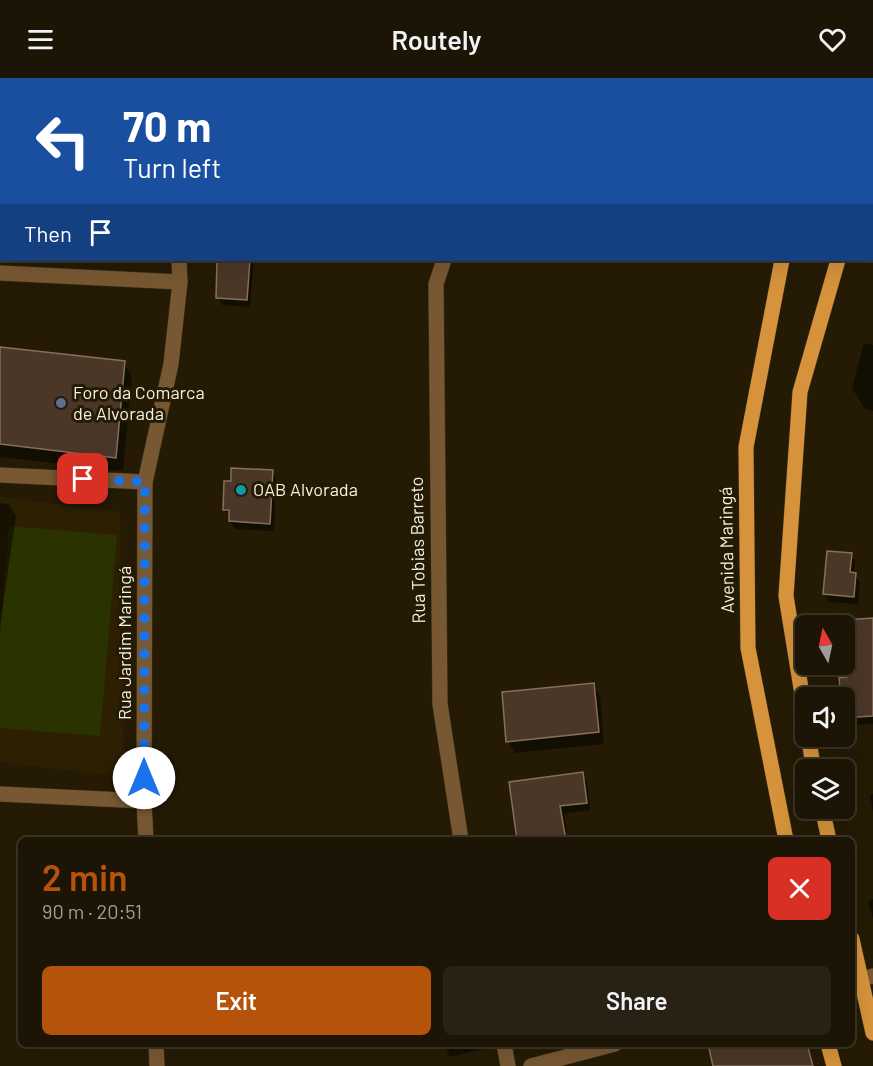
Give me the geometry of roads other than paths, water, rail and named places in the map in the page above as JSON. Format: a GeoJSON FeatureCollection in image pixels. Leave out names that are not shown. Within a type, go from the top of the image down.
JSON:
{"type":"FeatureCollection","features":[{"type":"Feature","properties":{"kind":"main road","name":"Avenida Maringá"},"geometry":{"type":"LineString","coordinates":[[782,261],[746,447],[748,648],[785,837]]}},
{"type":"Feature","properties":{"kind":"main road"},"geometry":{"type":"LineString","coordinates":[[801,687],[786,596],[800,392],[838,261]]}},
{"type":"Feature","properties":{"kind":"main road"},"geometry":{"type":"LineString","coordinates":[[824,819],[828,837]]}},
{"type":"Feature","properties":{"kind":"main road"},"geometry":{"type":"LineString","coordinates":[[855,951],[873,1033]]}},
{"type":"Feature","properties":{"kind":"main road"},"geometry":{"type":"LineString","coordinates":[[829,1047],[834,1066]]}},
{"type":"Feature","properties":{"kind":"street","name":"Rua Jardim Maringá"},"geometry":{"type":"LineString","coordinates":[[146,837],[145,482],[171,364],[180,282],[179,261]]}},
{"type":"Feature","properties":{"kind":"street","name":"Rua Tobias Barreto"},"geometry":{"type":"LineString","coordinates":[[444,261],[436,284],[440,704],[461,837]]}},
{"type":"Feature","properties":{"kind":"street"},"geometry":{"type":"LineString","coordinates":[[0,273],[180,282]]}},
{"type":"Feature","properties":{"kind":"street"},"geometry":{"type":"LineString","coordinates":[[0,475],[145,482]]}},
{"type":"Feature","properties":{"kind":"street"},"geometry":{"type":"LineString","coordinates":[[0,794],[144,801]]}},
{"type":"Feature","properties":{"kind":"street"},"geometry":{"type":"LineString","coordinates":[[156,1047],[157,1066]]}},
{"type":"Feature","properties":{"kind":"street"},"geometry":{"type":"LineString","coordinates":[[505,1047],[508,1066]]}},
{"type":"Feature","properties":{"kind":"street"},"geometry":{"type":"LineString","coordinates":[[531,1066],[604,1047]]}},
{"type":"Feature","properties":{"kind":"place","name":"Foro da Comarca de Alvorada"},"geometry":{"type":"Point","coordinates":[61,403]}},
{"type":"Feature","properties":{"kind":"place","name":"OAB Alvorada"},"geometry":{"type":"Point","coordinates":[241,490]}}]}
